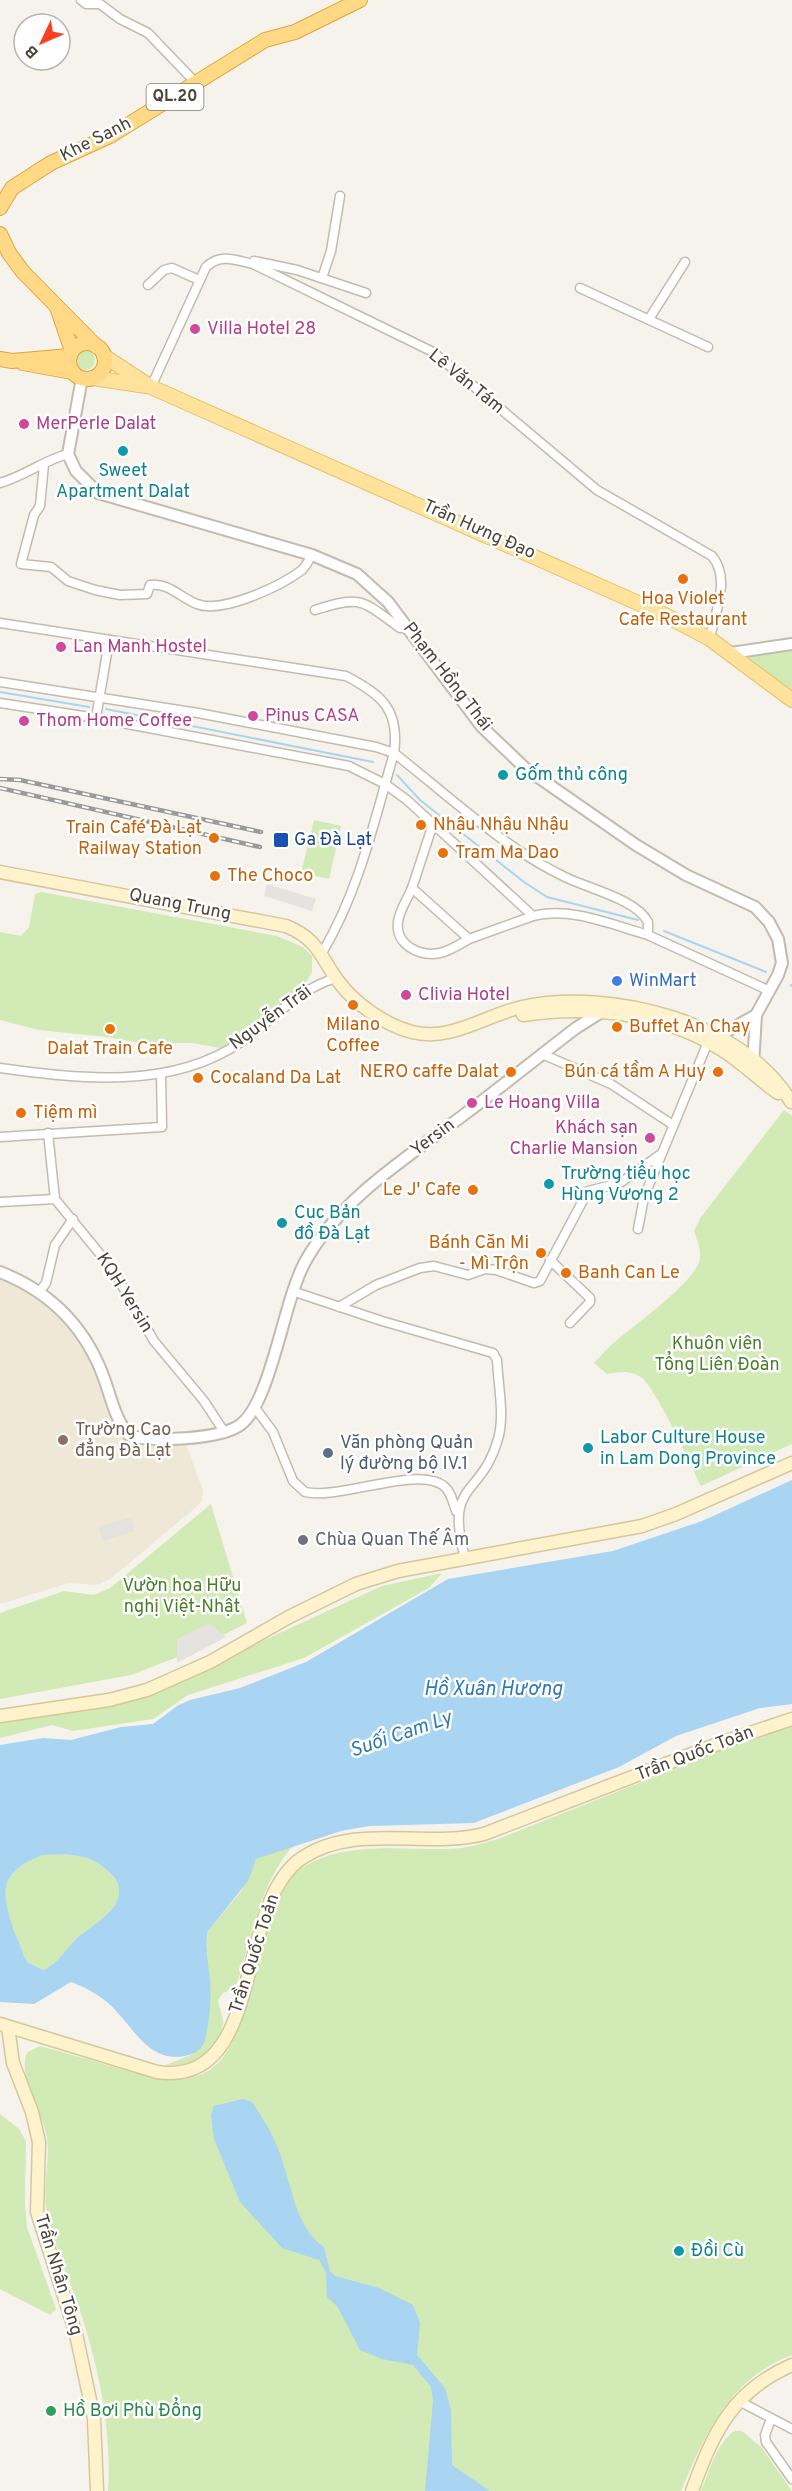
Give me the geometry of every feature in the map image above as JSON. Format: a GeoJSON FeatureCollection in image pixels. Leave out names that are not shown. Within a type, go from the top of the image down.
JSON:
{"type":"FeatureCollection","features":[{"type":"Feature","properties":{"kind":"highway","name":"Khe Sanh"},"geometry":{"type":"LineString","coordinates":[[0,208],[12,188],[30,175],[110,136],[265,40],[295,32],[334,16],[360,0]]}},
{"type":"Feature","properties":{"kind":"highway"},"geometry":{"type":"LineString","coordinates":[[0,234],[18,267],[101,351],[104,367],[82,376],[6,360]]}},
{"type":"Feature","properties":{"kind":"highway"},"geometry":{"type":"LineString","coordinates":[[56,303],[71,353],[82,376]]}},
{"type":"Feature","properties":{"kind":"highway"},"geometry":{"type":"LineString","coordinates":[[6,360],[71,353],[87,343],[101,351]]}},
{"type":"Feature","properties":{"kind":"main road","name":"Trần Hưng Đạo"},"geometry":{"type":"LineString","coordinates":[[101,351],[151,387],[606,587],[710,639],[792,700]]}},
{"type":"Feature","properties":{"kind":"main road","name":"Trần Hưng Đạo"},"geometry":{"type":"LineString","coordinates":[[82,376],[151,387]]}},
{"type":"Feature","properties":{"kind":"main road","name":"Quang Trung"},"geometry":{"type":"LineString","coordinates":[[0,872],[279,924],[301,933],[322,953],[336,978]]}},
{"type":"Feature","properties":{"kind":"main road"},"geometry":{"type":"LineString","coordinates":[[336,978],[364,1006],[390,1023],[412,1032],[442,1032],[490,1020],[558,1010],[601,1012]]}},
{"type":"Feature","properties":{"kind":"main road"},"geometry":{"type":"LineString","coordinates":[[490,1020],[510,1011],[553,1002],[623,1006]]}},
{"type":"Feature","properties":{"kind":"main road","name":"Yersin"},"geometry":{"type":"LineString","coordinates":[[623,1006],[677,1019],[753,1066],[783,1088],[792,1102]]}},
{"type":"Feature","properties":{"kind":"main road","name":"Yersin"},"geometry":{"type":"LineString","coordinates":[[601,1012],[647,1019],[712,1039]]}},
{"type":"Feature","properties":{"kind":"main road"},"geometry":{"type":"LineString","coordinates":[[0,1716],[109,1700],[147,1690],[210,1662],[289,1617],[356,1584],[398,1571],[642,1526],[676,1514],[792,1463]]}},
{"type":"Feature","properties":{"kind":"main road","name":"Trần Quốc Toản"},"geometry":{"type":"LineString","coordinates":[[4,2025],[157,2072],[172,2074],[193,2071],[209,2062],[220,2050],[238,2011],[260,1932],[279,1883],[288,1870],[304,1857],[340,1844],[362,1840],[383,1838],[452,1840],[484,1834],[723,1742],[792,1719]]}},
{"type":"Feature","properties":{"kind":"main road","name":"Trần Nhân Tông"},"geometry":{"type":"LineString","coordinates":[[4,2025],[13,2063],[32,2112],[39,2142],[37,2212],[76,2334],[92,2408],[97,2453],[97,2491]]}},
{"type":"Feature","properties":{"kind":"main road"},"geometry":{"type":"LineString","coordinates":[[692,2491],[714,2437],[739,2401],[760,2381],[792,2365]]}},
{"type":"Feature","properties":{"kind":"street"},"geometry":{"type":"LineString","coordinates":[[81,0],[86,4],[100,4],[120,19],[148,33],[196,83]]}},
{"type":"Feature","properties":{"kind":"street"},"geometry":{"type":"LineString","coordinates":[[334,16],[340,0]]}},
{"type":"Feature","properties":{"kind":"street"},"geometry":{"type":"LineString","coordinates":[[322,278],[331,251],[340,196]]}},
{"type":"Feature","properties":{"kind":"street"},"geometry":{"type":"LineString","coordinates":[[151,387],[199,279],[213,260],[235,259],[283,266],[366,293]]}},
{"type":"Feature","properties":{"kind":"street","name":"Lê Văn Tám"},"geometry":{"type":"LineString","coordinates":[[235,259],[253,264],[432,352],[597,490],[712,556],[720,566],[723,580],[710,639]]}},
{"type":"Feature","properties":{"kind":"street"},"geometry":{"type":"LineString","coordinates":[[649,319],[685,262]]}},
{"type":"Feature","properties":{"kind":"street"},"geometry":{"type":"LineString","coordinates":[[148,285],[164,270],[172,268],[199,279]]}},
{"type":"Feature","properties":{"kind":"street"},"geometry":{"type":"LineString","coordinates":[[580,288],[708,347]]}},
{"type":"Feature","properties":{"kind":"street"},"geometry":{"type":"LineString","coordinates":[[0,483],[24,475],[51,458],[68,454],[82,376]]}},
{"type":"Feature","properties":{"kind":"street","name":"Phạm Hồng Thái"},"geometry":{"type":"LineString","coordinates":[[68,454],[76,471],[98,493],[312,555],[357,574],[388,602],[482,727],[525,768],[686,875],[755,908],[769,922],[782,951],[782,963],[756,1015]]}},
{"type":"Feature","properties":{"kind":"street"},"geometry":{"type":"LineString","coordinates":[[44,464],[40,506],[34,515],[21,564],[51,567],[68,581],[83,587],[120,595],[147,594],[150,585],[158,584],[197,604],[220,604],[257,594],[278,585],[304,568],[312,555]]}},
{"type":"Feature","properties":{"kind":"street"},"geometry":{"type":"LineString","coordinates":[[315,610],[345,600],[358,600],[400,628],[408,627]]}},
{"type":"Feature","properties":{"kind":"street"},"geometry":{"type":"LineString","coordinates":[[0,623],[346,676],[368,687],[381,699],[392,713],[397,732],[394,753],[355,887],[339,924],[322,953]]}},
{"type":"Feature","properties":{"kind":"street"},"geometry":{"type":"LineString","coordinates":[[96,718],[109,641]]}},
{"type":"Feature","properties":{"kind":"street"},"geometry":{"type":"LineString","coordinates":[[731,653],[792,644]]}},
{"type":"Feature","properties":{"kind":"street"},"geometry":{"type":"LineString","coordinates":[[0,682],[207,714],[376,747],[394,753],[537,864],[634,906],[648,922],[648,935]]}},
{"type":"Feature","properties":{"kind":"street"},"geometry":{"type":"LineString","coordinates":[[0,703],[96,718],[349,766],[385,784],[407,800],[532,916]]}},
{"type":"Feature","properties":{"kind":"street"},"geometry":{"type":"LineString","coordinates":[[433,824],[412,888],[398,921],[398,933],[405,944],[428,954],[442,952],[469,939],[532,916],[559,913],[584,917],[648,935],[770,991]]}},
{"type":"Feature","properties":{"kind":"street"},"geometry":{"type":"LineString","coordinates":[[412,888],[469,939]]}},
{"type":"Feature","properties":{"kind":"street","name":"Nguyễn Trãi"},"geometry":{"type":"LineString","coordinates":[[0,1068],[75,1077],[161,1075],[221,1053],[242,1041],[277,1011],[320,983],[336,978]]}},
{"type":"Feature","properties":{"kind":"street","name":"Yersin"},"geometry":{"type":"LineString","coordinates":[[256,1409],[292,1291],[316,1246],[340,1217],[375,1183],[542,1054],[601,1012],[623,1006]]}},
{"type":"Feature","properties":{"kind":"street"},"geometry":{"type":"LineString","coordinates":[[639,1229],[639,1212],[661,1154],[712,1039],[756,1015]]}},
{"type":"Feature","properties":{"kind":"street"},"geometry":{"type":"LineString","coordinates":[[753,1066],[756,1015]]}},
{"type":"Feature","properties":{"kind":"street"},"geometry":{"type":"LineString","coordinates":[[542,1054],[611,1084],[673,1125]]}},
{"type":"Feature","properties":{"kind":"street"},"geometry":{"type":"LineString","coordinates":[[0,1137],[162,1127],[161,1075]]}},
{"type":"Feature","properties":{"kind":"street"},"geometry":{"type":"LineString","coordinates":[[0,1202],[56,1199],[48,1133]]}},
{"type":"Feature","properties":{"kind":"street"},"geometry":{"type":"LineString","coordinates":[[339,1307],[376,1286],[420,1268],[434,1266],[468,1275],[485,1269],[496,1270],[534,1283],[540,1281],[550,1260],[573,1224],[588,1191],[620,1183],[661,1154]]}},
{"type":"Feature","properties":{"kind":"street","name":"KQH Yersin"},"geometry":{"type":"LineString","coordinates":[[56,1199],[113,1270],[154,1341],[204,1401],[225,1433]]}},
{"type":"Feature","properties":{"kind":"street"},"geometry":{"type":"LineString","coordinates":[[40,1291],[46,1283],[55,1245],[73,1219]]}},
{"type":"Feature","properties":{"kind":"street"},"geometry":{"type":"LineString","coordinates":[[550,1260],[590,1298],[590,1302],[570,1323]]}},
{"type":"Feature","properties":{"kind":"street"},"geometry":{"type":"LineString","coordinates":[[0,1272],[40,1291],[75,1324],[93,1351],[120,1422],[129,1435],[147,1438],[225,1433],[240,1426],[256,1409],[273,1432],[293,1481],[304,1492],[338,1492],[424,1479],[443,1486],[450,1492],[457,1514],[465,1558]]}},
{"type":"Feature","properties":{"kind":"street"},"geometry":{"type":"LineString","coordinates":[[292,1291],[493,1353],[497,1360],[500,1428],[488,1465],[463,1494],[457,1514]]}},
{"type":"Feature","properties":{"kind":"street"},"geometry":{"type":"LineString","coordinates":[[739,2401],[792,2429]]}},
{"type":"Feature","properties":{"kind":"street"},"geometry":{"type":"LineString","coordinates":[[771,2419],[765,2435],[766,2442],[792,2479]]}},
{"type":"Feature","properties":{"kind":"shaded area"},"geometry":{"type":"Polygon","coordinates":[[[267,884],[316,899],[312,911],[264,896],[267,884]]]}},
{"type":"Feature","properties":{"kind":"shaded area","name":"Trường Cao đẳng Đà Lạt"},"geometry":{"type":"Polygon","coordinates":[[[0,1277],[38,1298],[71,1330],[93,1365],[116,1429],[122,1437],[140,1446],[186,1444],[203,1491],[202,1501],[195,1508],[110,1579],[97,1585],[69,1583],[0,1604],[0,1277]]]}},
{"type":"Feature","properties":{"kind":"shaded area"},"geometry":{"type":"Polygon","coordinates":[[[131,1517],[135,1531],[103,1541],[98,1527],[131,1517]]]}},
{"type":"Feature","properties":{"kind":"shaded area"},"geometry":{"type":"Polygon","coordinates":[[[209,1623],[226,1637],[177,1663],[177,1639],[209,1623]]]}},
{"type":"Feature","properties":{"kind":"green space"},"geometry":{"type":"Polygon","coordinates":[[[85,350],[92,353],[95,360],[92,367],[85,370],[78,367],[75,360],[78,353],[85,350]]]}},
{"type":"Feature","properties":{"kind":"green space"},"geometry":{"type":"Polygon","coordinates":[[[792,648],[792,693],[749,660],[751,652],[792,648]]]}},
{"type":"Feature","properties":{"kind":"green space"},"geometry":{"type":"Polygon","coordinates":[[[314,820],[341,826],[329,879],[301,873],[314,820]]]}},
{"type":"Feature","properties":{"kind":"green space"},"geometry":{"type":"Polygon","coordinates":[[[41,892],[277,936],[303,947],[312,956],[312,972],[304,986],[261,1017],[234,1041],[220,1048],[192,1043],[139,1043],[107,1037],[39,1030],[0,1020],[0,932],[21,936],[29,927],[35,894],[41,892]]]}},
{"type":"Feature","properties":{"kind":"green space","name":"Khuôn viên Tổng Liên Đoàn"},"geometry":{"type":"Polygon","coordinates":[[[784,1110],[792,1116],[792,1444],[701,1486],[663,1409],[646,1382],[631,1373],[607,1374],[594,1363],[688,1279],[700,1259],[694,1231],[701,1217],[784,1110]]]}},
{"type":"Feature","properties":{"kind":"green space","name":"Vườn hoa Hữu nghị Việt-Nhật"},"geometry":{"type":"Polygon","coordinates":[[[211,1504],[247,1623],[188,1653],[131,1675],[0,1699],[0,1613],[64,1591],[94,1595],[110,1588],[211,1504]]]}},
{"type":"Feature","properties":{"kind":"green space"},"geometry":{"type":"Polygon","coordinates":[[[442,1573],[429,1588],[304,1658],[188,1695],[153,1719],[73,1731],[52,1725],[0,1738],[0,1713],[171,1683],[382,1586],[442,1573]]]}},
{"type":"Feature","properties":{"kind":"green space"},"geometry":{"type":"Polygon","coordinates":[[[792,1727],[792,2355],[770,2365],[752,2378],[722,2410],[710,2429],[681,2491],[108,2491],[108,2446],[103,2400],[87,2332],[56,2247],[46,2207],[47,2138],[25,2070],[28,2052],[40,2046],[156,2078],[187,2078],[202,2074],[215,2066],[233,2041],[249,1997],[273,1911],[284,1885],[296,1872],[313,1862],[349,1851],[388,1848],[452,1849],[485,1843],[725,1749],[792,1727]]]}},
{"type":"Feature","properties":{"kind":"green space"},"geometry":{"type":"Polygon","coordinates":[[[293,1846],[281,1861],[264,1895],[236,1987],[223,1993],[218,2000],[223,2019],[220,2034],[209,2050],[194,2061],[166,2065],[193,2054],[208,1931],[242,1890],[256,1859],[293,1846]]]}},
{"type":"Feature","properties":{"kind":"green space"},"geometry":{"type":"Polygon","coordinates":[[[42,1855],[70,1855],[87,1858],[103,1866],[118,1884],[119,1891],[111,1910],[76,1939],[53,1965],[43,1970],[27,1962],[9,1916],[6,1893],[7,1884],[18,1868],[42,1855]]]}},
{"type":"Feature","properties":{"kind":"green space"},"geometry":{"type":"Polygon","coordinates":[[[0,2114],[19,2129],[26,2141],[27,2227],[56,2309],[50,2315],[0,2289],[0,2114]]]}},
{"type":"Feature","properties":{"kind":"green space"},"geometry":{"type":"Polygon","coordinates":[[[735,2431],[742,2431],[762,2448],[792,2491],[701,2491],[718,2450],[735,2431]]]}},
{"type":"Feature","properties":{"kind":"water","name":"Hồ Xuân Hương"},"geometry":{"type":"Polygon","coordinates":[[[792,1480],[792,1704],[760,1708],[676,1736],[619,1767],[474,1823],[369,1826],[341,1831],[256,1859],[248,1881],[208,1931],[210,2008],[204,2042],[201,2048],[193,2054],[175,2057],[162,2055],[142,2041],[107,2002],[71,1982],[34,2004],[0,2002],[0,1745],[43,1738],[71,1740],[121,1727],[153,1724],[177,1706],[190,1700],[240,1688],[306,1662],[448,1579],[613,1551],[702,1521],[792,1480]],[[42,1855],[18,1868],[7,1884],[6,1893],[9,1916],[27,1962],[43,1970],[53,1965],[76,1939],[111,1910],[118,1898],[119,1887],[115,1878],[103,1866],[87,1858],[70,1855],[42,1855]]]}},
{"type":"Feature","properties":{"kind":"water"},"geometry":{"type":"Polygon","coordinates":[[[243,2099],[252,2102],[264,2120],[279,2151],[300,2216],[314,2239],[324,2247],[330,2271],[335,2276],[379,2288],[413,2305],[420,2323],[417,2355],[445,2388],[451,2410],[452,2465],[490,2491],[425,2491],[433,2401],[431,2387],[413,2365],[382,2359],[360,2350],[337,2306],[327,2297],[326,2272],[319,2260],[282,2248],[240,2202],[214,2139],[211,2115],[214,2106],[243,2099]]]}},
{"type":"Feature","properties":{"kind":"waterway"},"geometry":{"type":"LineString","coordinates":[[0,692],[89,707]]}},
{"type":"Feature","properties":{"kind":"waterway"},"geometry":{"type":"LineString","coordinates":[[106,709],[373,762]]}},
{"type":"Feature","properties":{"kind":"waterway"},"geometry":{"type":"LineString","coordinates":[[397,775],[420,800],[524,882],[547,897],[638,920]]}},
{"type":"Feature","properties":{"kind":"waterway"},"geometry":{"type":"LineString","coordinates":[[664,931],[766,972]]}},
{"type":"Feature","properties":{"kind":"railway"},"geometry":{"type":"LineString","coordinates":[[0,779],[20,780],[261,832]]}},
{"type":"Feature","properties":{"kind":"railway"},"geometry":{"type":"LineString","coordinates":[[0,788],[260,847]]}},
{"type":"Feature","properties":{"kind":"place","name":"Villa Hotel 28"},"geometry":{"type":"Point","coordinates":[195,329]}},
{"type":"Feature","properties":{"kind":"place","name":"MerPerle Dalat"},"geometry":{"type":"Point","coordinates":[24,424]}},
{"type":"Feature","properties":{"kind":"place","name":"Sweet Apartment Dalat"},"geometry":{"type":"Point","coordinates":[123,451]}},
{"type":"Feature","properties":{"kind":"place","name":"Hoa Violet Cafe Restaurant"},"geometry":{"type":"Point","coordinates":[683,579]}},
{"type":"Feature","properties":{"kind":"place","name":"Lan Manh Hostel"},"geometry":{"type":"Point","coordinates":[61,647]}},
{"type":"Feature","properties":{"kind":"place","name":"Pinus CASA"},"geometry":{"type":"Point","coordinates":[253,716]}},
{"type":"Feature","properties":{"kind":"place","name":"Thom Home Coffee"},"geometry":{"type":"Point","coordinates":[24,721]}},
{"type":"Feature","properties":{"kind":"place","name":"Gốm thủ công"},"geometry":{"type":"Point","coordinates":[503,775]}},
{"type":"Feature","properties":{"kind":"place","name":"Nhậu Nhậu Nhậu"},"geometry":{"type":"Point","coordinates":[421,825]}},
{"type":"Feature","properties":{"kind":"place","name":"Train Café Đà Lạt Railway Station"},"geometry":{"type":"Point","coordinates":[214,838]}},
{"type":"Feature","properties":{"kind":"place","name":"Ga Đà Lạt"},"geometry":{"type":"Point","coordinates":[281,840]}},
{"type":"Feature","properties":{"kind":"place","name":"Tram Ma Dao"},"geometry":{"type":"Point","coordinates":[443,853]}},
{"type":"Feature","properties":{"kind":"place","name":"The Choco"},"geometry":{"type":"Point","coordinates":[215,876]}},
{"type":"Feature","properties":{"kind":"place","name":"WinMart"},"geometry":{"type":"Point","coordinates":[617,981]}},
{"type":"Feature","properties":{"kind":"place","name":"Clivia Hotel"},"geometry":{"type":"Point","coordinates":[406,995]}},
{"type":"Feature","properties":{"kind":"place","name":"Milano Coffee"},"geometry":{"type":"Point","coordinates":[353,1005]}},
{"type":"Feature","properties":{"kind":"place","name":"Buffet An Chay"},"geometry":{"type":"Point","coordinates":[617,1027]}},
{"type":"Feature","properties":{"kind":"place","name":"Dalat Train Cafe"},"geometry":{"type":"Point","coordinates":[110,1029]}},
{"type":"Feature","properties":{"kind":"place","name":"NERO caffe Dalat"},"geometry":{"type":"Point","coordinates":[511,1072]}},
{"type":"Feature","properties":{"kind":"place","name":"Bún cá tầm A Huy"},"geometry":{"type":"Point","coordinates":[718,1072]}},
{"type":"Feature","properties":{"kind":"place","name":"Cocaland Da Lat"},"geometry":{"type":"Point","coordinates":[198,1078]}},
{"type":"Feature","properties":{"kind":"place","name":"Le Hoang Villa"},"geometry":{"type":"Point","coordinates":[472,1103]}},
{"type":"Feature","properties":{"kind":"place","name":"Tiệm mì"},"geometry":{"type":"Point","coordinates":[21,1113]}},
{"type":"Feature","properties":{"kind":"place","name":"Khách sạn Charlie Mansion"},"geometry":{"type":"Point","coordinates":[650,1138]}},
{"type":"Feature","properties":{"kind":"place","name":"Trường tiểu học Hùng Vương 2"},"geometry":{"type":"Point","coordinates":[549,1184]}},
{"type":"Feature","properties":{"kind":"place","name":"Le J' Cafe"},"geometry":{"type":"Point","coordinates":[473,1190]}},
{"type":"Feature","properties":{"kind":"place","name":"Cục Bản đồ Đà Lạt"},"geometry":{"type":"Point","coordinates":[282,1223]}},
{"type":"Feature","properties":{"kind":"place","name":"Bánh Căn Mi - Mì Trộn"},"geometry":{"type":"Point","coordinates":[541,1253]}},
{"type":"Feature","properties":{"kind":"place","name":"Banh Can Le"},"geometry":{"type":"Point","coordinates":[566,1273]}},
{"type":"Feature","properties":{"kind":"place","name":"Trường Cao đẳng Đà Lạt"},"geometry":{"type":"Point","coordinates":[63,1440]}},
{"type":"Feature","properties":{"kind":"place","name":"Labor Culture House in Lam Dong Province"},"geometry":{"type":"Point","coordinates":[588,1448]}},
{"type":"Feature","properties":{"kind":"place","name":"Văn phòng Quản lý đường bộ IV.1"},"geometry":{"type":"Point","coordinates":[328,1453]}},
{"type":"Feature","properties":{"kind":"place","name":"Chùa Quan Thế Âm"},"geometry":{"type":"Point","coordinates":[303,1540]}},
{"type":"Feature","properties":{"kind":"place","name":"Đồi Cù"},"geometry":{"type":"Point","coordinates":[679,2251]}},
{"type":"Feature","properties":{"kind":"place","name":"Hồ Bơi Phù Đổng"},"geometry":{"type":"Point","coordinates":[51,2411]}},
{"type":"Feature","properties":{"kind":"water label","name":"Suối Cam Ly"},"geometry":{"type":"Point","coordinates":[401,1735]}}]}
